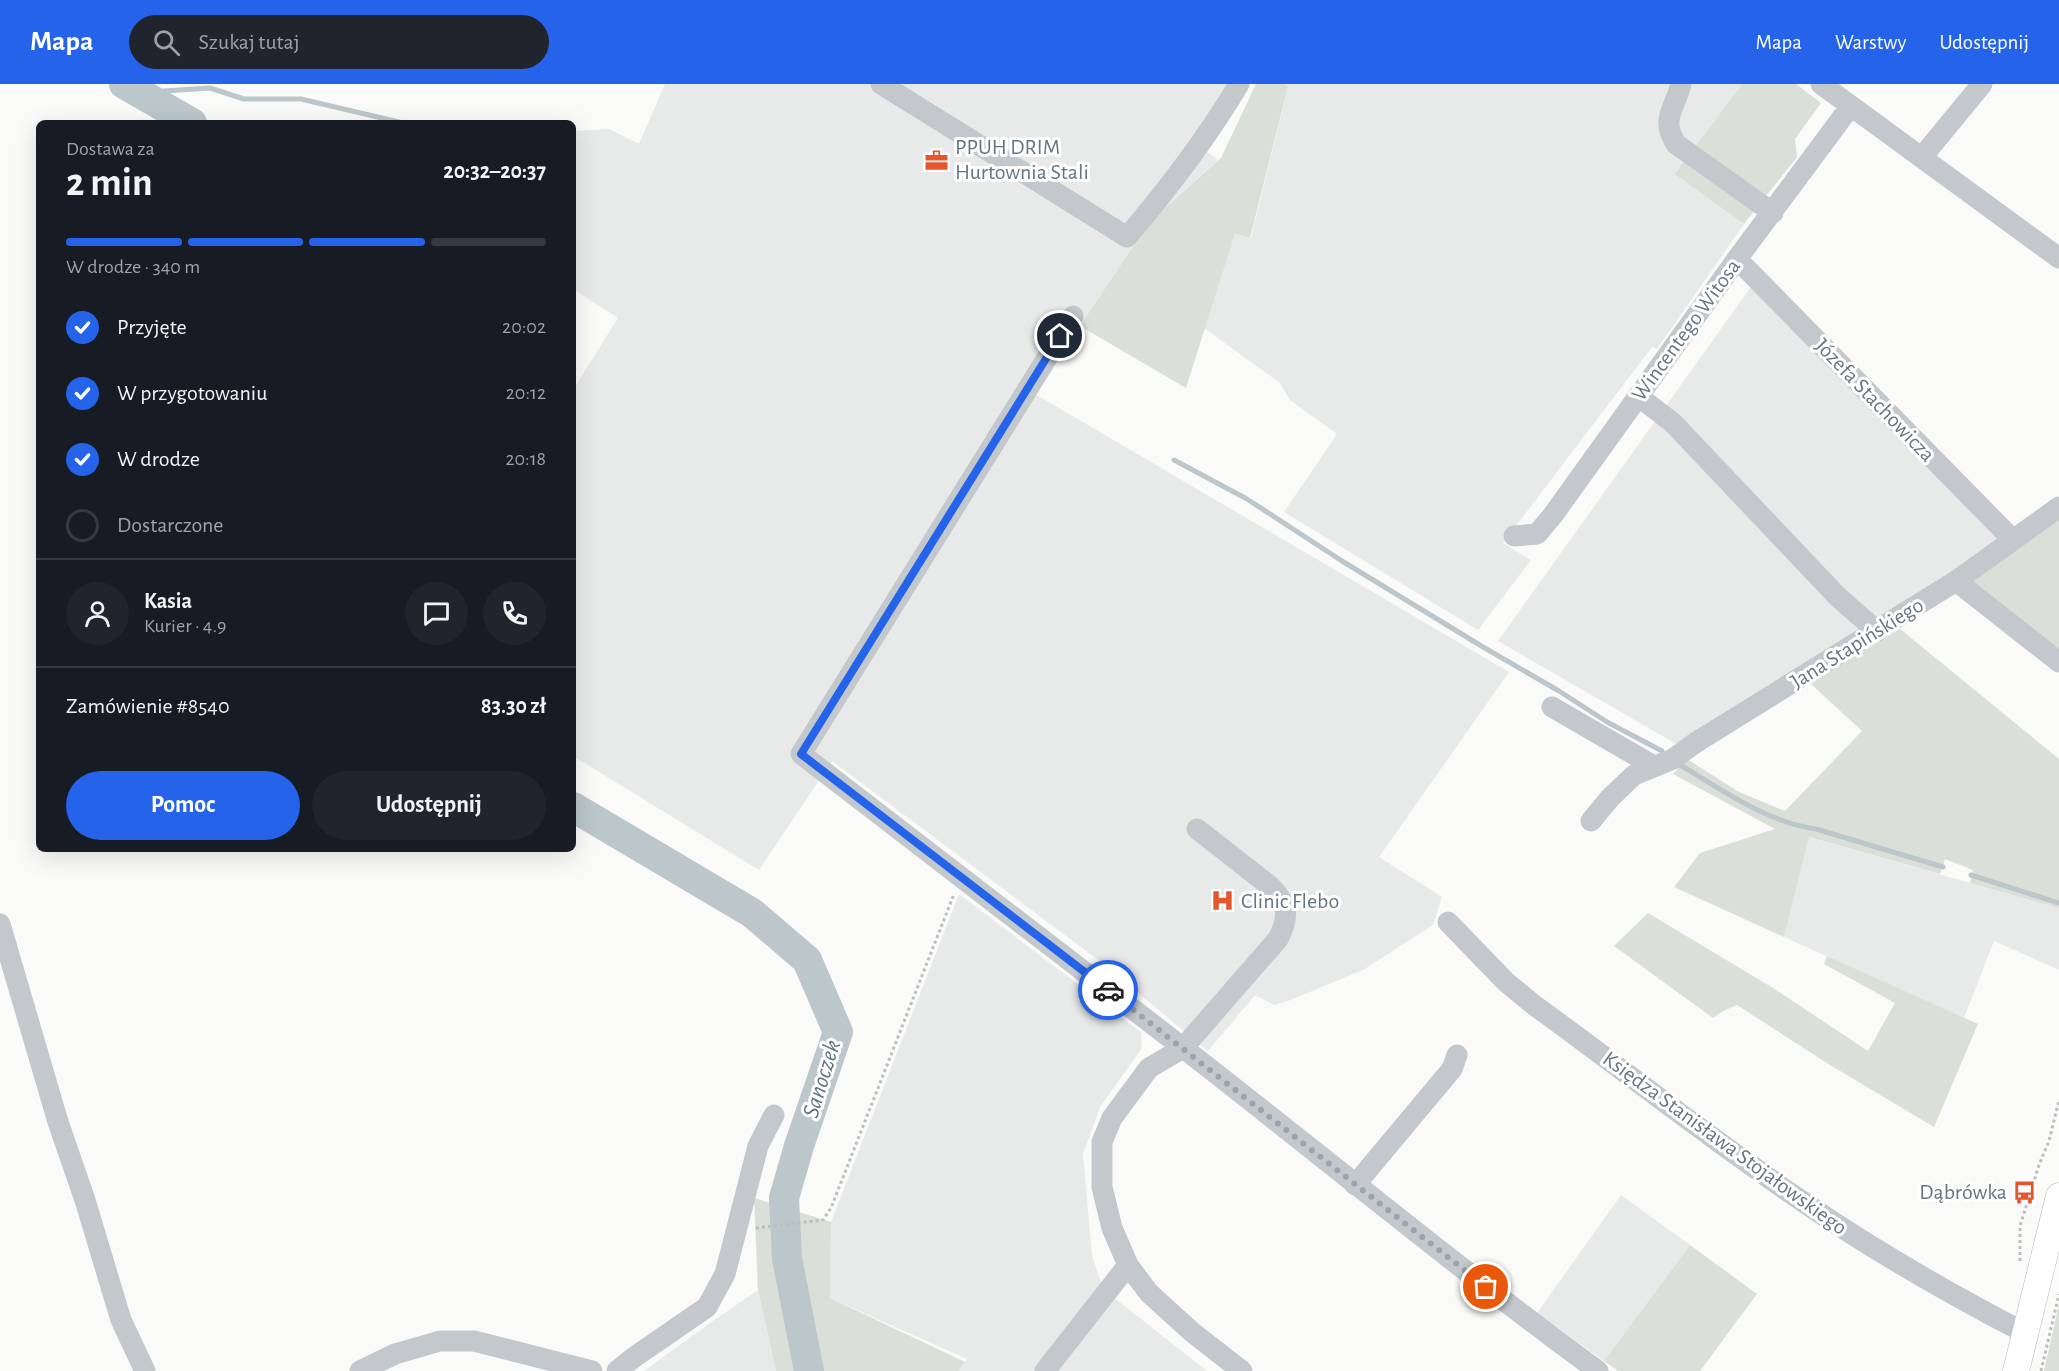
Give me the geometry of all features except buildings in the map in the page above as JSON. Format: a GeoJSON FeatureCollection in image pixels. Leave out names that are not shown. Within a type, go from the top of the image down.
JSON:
{"type":"FeatureCollection","features":[{"type":"Feature","properties":{"kind":"main road"},"geometry":{"type":"LineString","coordinates":[[2016,1371],[2059,1196]]}},
{"type":"Feature","properties":{"kind":"street"},"geometry":{"type":"LineString","coordinates":[[881,84],[1127,237],[1197,148],[1239,84]]}},
{"type":"Feature","properties":{"kind":"street"},"geometry":{"type":"LineString","coordinates":[[1681,84],[1668,120],[1669,133],[1676,144],[1773,213]]}},
{"type":"Feature","properties":{"kind":"street"},"geometry":{"type":"LineString","coordinates":[[1821,84],[2059,258]]}},
{"type":"Feature","properties":{"kind":"street"},"geometry":{"type":"LineString","coordinates":[[1922,157],[1982,84]]}},
{"type":"Feature","properties":{"kind":"street","name":"Wincentego Witosa"},"geometry":{"type":"LineString","coordinates":[[1514,536],[1537,534],[1553,515],[1737,259],[1850,107]]}},
{"type":"Feature","properties":{"kind":"street","name":"Józefa Stachowicza"},"geometry":{"type":"LineString","coordinates":[[1737,259],[2013,540]]}},
{"type":"Feature","properties":{"kind":"street"},"geometry":{"type":"LineString","coordinates":[[1073,316],[801,754],[1183,1048],[1540,1329],[1598,1371]]}},
{"type":"Feature","properties":{"kind":"street"},"geometry":{"type":"LineString","coordinates":[[1638,396],[1673,423],[1838,597],[1877,631]]}},
{"type":"Feature","properties":{"kind":"street","name":"Jana Stapińskiego"},"geometry":{"type":"LineString","coordinates":[[1591,821],[1610,798],[1634,776],[1673,759],[1695,743],[1956,581],[2059,507]]}},
{"type":"Feature","properties":{"kind":"street"},"geometry":{"type":"LineString","coordinates":[[1956,581],[2059,662]]}},
{"type":"Feature","properties":{"kind":"street"},"geometry":{"type":"LineString","coordinates":[[1552,707],[1651,768]]}},
{"type":"Feature","properties":{"kind":"street"},"geometry":{"type":"LineString","coordinates":[[1197,830],[1280,896],[1285,906],[1284,928],[1278,939],[1183,1048],[1149,1068],[1112,1118],[1102,1142],[1102,1187],[1112,1228],[1128,1265],[1149,1293],[1192,1332],[1242,1371]]}},
{"type":"Feature","properties":{"kind":"street","name":"Księdza Stanisława Stojałowskiego"},"geometry":{"type":"LineString","coordinates":[[1448,922],[1506,982],[1534,1005],[1793,1195],[1888,1257],[2025,1333]]}},
{"type":"Feature","properties":{"kind":"street"},"geometry":{"type":"LineString","coordinates":[[1,930],[58,1122],[85,1200],[121,1320],[145,1371]]}},
{"type":"Feature","properties":{"kind":"street"},"geometry":{"type":"LineString","coordinates":[[1355,1185],[1452,1070],[1457,1055]]}},
{"type":"Feature","properties":{"kind":"street"},"geometry":{"type":"LineString","coordinates":[[617,1371],[707,1308],[725,1274],[758,1146],[774,1115]]}},
{"type":"Feature","properties":{"kind":"street"},"geometry":{"type":"LineString","coordinates":[[1045,1371],[1128,1265]]}},
{"type":"Feature","properties":{"kind":"street"},"geometry":{"type":"LineString","coordinates":[[360,1371],[395,1354],[440,1341],[474,1341],[592,1371]]}},
{"type":"Feature","properties":{"kind":"path"},"geometry":{"type":"LineString","coordinates":[[770,1226],[823,1220],[831,1208],[961,878]]}},
{"type":"Feature","properties":{"kind":"path"},"geometry":{"type":"LineString","coordinates":[[2018,1269],[2020,1226],[2049,1141],[2059,1100]]}},
{"type":"Feature","properties":{"kind":"path"},"geometry":{"type":"LineString","coordinates":[[2041,1371],[2059,1294]]}},
{"type":"Feature","properties":{"kind":"shaded area"},"geometry":{"type":"Polygon","coordinates":[[[665,84],[1228,84],[1193,140],[1218,160],[1150,221],[1035,394],[1509,672],[1379,857],[1442,897],[1433,925],[1363,970],[1288,1001],[1274,1005],[1255,995],[1208,1051],[1101,962],[832,761],[759,870],[576,758],[576,385],[618,318],[576,291],[576,131],[609,129],[639,144],[665,84]]]}},
{"type":"Feature","properties":{"kind":"shaded area"},"geometry":{"type":"Polygon","coordinates":[[[1256,84],[1285,84],[1288,87],[1250,238],[1235,233],[1186,388],[1080,326],[1150,221],[1221,158],[1256,84]]]}},
{"type":"Feature","properties":{"kind":"shaded area"},"geometry":{"type":"Polygon","coordinates":[[[1285,84],[1742,84],[1676,174],[1744,224],[1657,349],[1652,347],[1503,543],[1531,560],[1478,630],[1284,512],[1337,434],[1290,400],[1280,383],[1204,328],[1235,232],[1251,238],[1288,88],[1285,84]]]}},
{"type":"Feature","properties":{"kind":"shaded area"},"geometry":{"type":"Polygon","coordinates":[[[1742,84],[1796,84],[1821,103],[1795,139],[1797,157],[1744,224],[1675,174],[1742,84]]]}},
{"type":"Feature","properties":{"kind":"shaded area"},"geometry":{"type":"Polygon","coordinates":[[[1753,284],[2004,539],[1678,745],[1498,641],[1753,284]]]}},
{"type":"Feature","properties":{"kind":"shaded area"},"geometry":{"type":"Polygon","coordinates":[[[2059,518],[2059,654],[1972,583],[1975,577],[2059,518]]]}},
{"type":"Feature","properties":{"kind":"shaded area"},"geometry":{"type":"Polygon","coordinates":[[[1900,629],[2059,759],[2059,908],[1970,883],[1973,870],[1945,859],[1940,874],[1809,837],[1784,937],[1674,887],[1700,853],[1775,829],[1673,774],[1687,759],[1739,792],[1785,811],[1862,731],[1810,683],[1900,629]]]}},
{"type":"Feature","properties":{"kind":"shaded area"},"geometry":{"type":"Polygon","coordinates":[[[1808,837],[2059,908],[2059,970],[1994,941],[1964,1018],[1784,937],[1808,837]]]}},
{"type":"Feature","properties":{"kind":"shaded area"},"geometry":{"type":"Polygon","coordinates":[[[959,894],[1141,1032],[1142,1048],[1100,1107],[1083,1154],[1092,1255],[1103,1289],[1207,1371],[958,1371],[967,1359],[830,1298],[831,1222],[959,894]]]}},
{"type":"Feature","properties":{"kind":"shaded area"},"geometry":{"type":"Polygon","coordinates":[[[1648,913],[1773,988],[1868,1051],[1895,1003],[1824,964],[1827,956],[1978,1024],[1934,1127],[1830,1065],[1737,1005],[1713,1018],[1614,946],[1648,913]]]}},
{"type":"Feature","properties":{"kind":"shaded area"},"geometry":{"type":"Polygon","coordinates":[[[1621,1195],[1690,1245],[1604,1361],[1537,1313],[1621,1195]]]}},
{"type":"Feature","properties":{"kind":"shaded area"},"geometry":{"type":"Polygon","coordinates":[[[754,1198],[831,1222],[830,1298],[965,1362],[958,1371],[776,1371],[758,1290],[754,1198]]]}},
{"type":"Feature","properties":{"kind":"shaded area"},"geometry":{"type":"Polygon","coordinates":[[[1690,1245],[1757,1294],[1700,1371],[1618,1371],[1604,1361],[1690,1245]]]}},
{"type":"Feature","properties":{"kind":"shaded area"},"geometry":{"type":"Polygon","coordinates":[[[758,1290],[776,1371],[644,1371],[710,1323],[758,1290]]]}},
{"type":"Feature","properties":{"kind":"shaded area"},"geometry":{"type":"Polygon","coordinates":[[[2059,1304],[2059,1371],[2044,1371],[2059,1304]]]}},
{"type":"Feature","properties":{"kind":"waterway","name":"Sanoczek"},"geometry":{"type":"LineString","coordinates":[[124,84],[187,120]]}},
{"type":"Feature","properties":{"kind":"waterway"},"geometry":{"type":"LineString","coordinates":[[151,99],[164,91],[210,88],[244,99],[301,99],[390,120]]}},
{"type":"Feature","properties":{"kind":"waterway"},"geometry":{"type":"LineString","coordinates":[[1174,460],[1247,499],[1342,561],[1483,647],[1607,722],[1662,751]]}},
{"type":"Feature","properties":{"kind":"waterway"},"geometry":{"type":"LineString","coordinates":[[1680,765],[1745,804],[1780,820],[1943,867]]}},
{"type":"Feature","properties":{"kind":"waterway","name":"Sanoczek"},"geometry":{"type":"LineString","coordinates":[[576,809],[752,913],[807,960],[838,1032],[799,1146],[784,1198],[787,1258],[809,1371]]}},
{"type":"Feature","properties":{"kind":"waterway"},"geometry":{"type":"LineString","coordinates":[[1971,875],[2059,903]]}},
{"type":"Feature","properties":{"kind":"way so far"},"geometry":{"type":"LineString","coordinates":[[1108,990],[1486,1287]]}},
{"type":"Feature","properties":{"kind":"place","name":"PPUH DRIM Hurtownia Stali"},"geometry":{"type":"Point","coordinates":[937,160]}},
{"type":"Feature","properties":{"kind":"place","name":"Clinic Flebo"},"geometry":{"type":"Point","coordinates":[1223,901]}},
{"type":"Feature","properties":{"kind":"place","name":"Dąbrówka"},"geometry":{"type":"Point","coordinates":[2025,1192]}},
{"type":"Feature","properties":{"kind":"route"},"geometry":{"type":"LineString","coordinates":[[1060,336],[801,754],[1108,990]]}}]}
